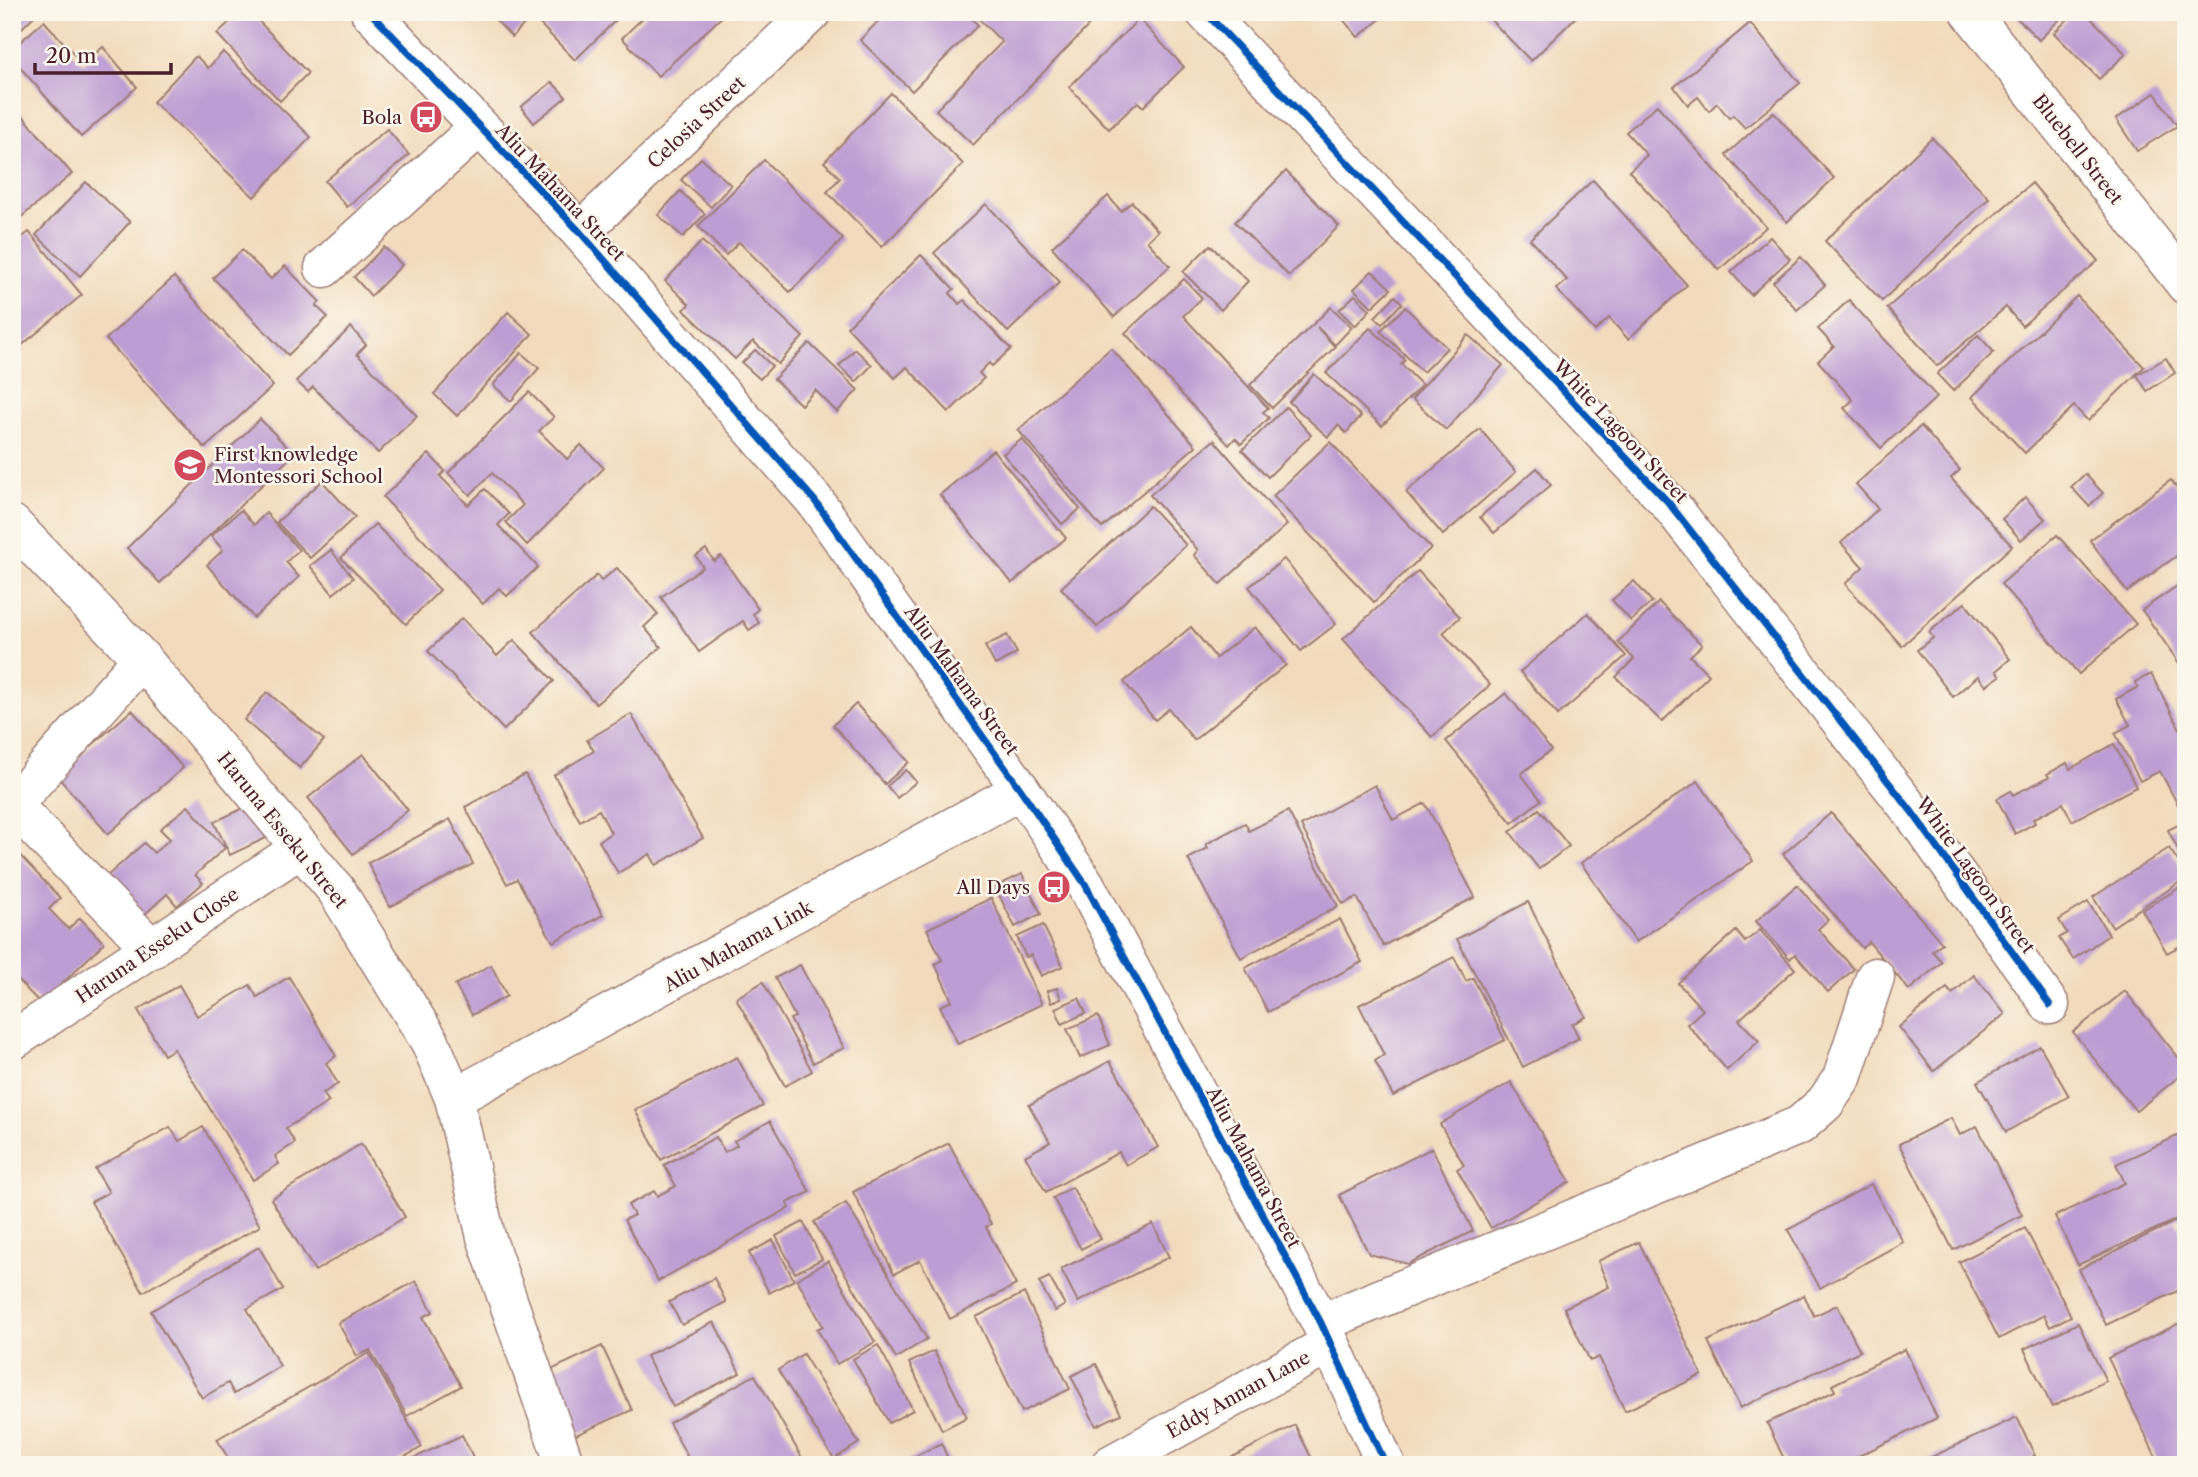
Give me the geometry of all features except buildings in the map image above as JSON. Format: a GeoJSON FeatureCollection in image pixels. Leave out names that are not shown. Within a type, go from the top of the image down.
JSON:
{"type":"FeatureCollection","features":[{"type":"Feature","properties":{"kind":"street","name":"Aliu Mahama Street"},"geometry":{"type":"LineString","coordinates":[[370,12],[580,232],[815,501],[1021,790],[1085,884],[1326,1334],[1386,1465]]}},
{"type":"Feature","properties":{"kind":"street","name":"White Lagoon Street"},"geometry":{"type":"LineString","coordinates":[[1205,12],[1668,502],[1912,811],[2050,1004]]}},
{"type":"Feature","properties":{"kind":"street","name":"Bluebell Street"},"geometry":{"type":"LineString","coordinates":[[1970,12],[2186,285]]}},
{"type":"Feature","properties":{"kind":"street","name":"Celosia Street"},"geometry":{"type":"LineString","coordinates":[[580,232],[790,19]]}},
{"type":"Feature","properties":{"kind":"street"},"geometry":{"type":"LineString","coordinates":[[324,268],[479,127]]}},
{"type":"Feature","properties":{"kind":"street","name":"Haruna Esseku Street"},"geometry":{"type":"LineString","coordinates":[[12,523],[142,659],[336,890],[430,1042],[454,1098],[486,1237],[565,1465]]}},
{"type":"Feature","properties":{"kind":"street"},"geometry":{"type":"LineString","coordinates":[[142,659],[13,806],[152,949]]}},
{"type":"Feature","properties":{"kind":"street","name":"Aliu Mahama Link"},"geometry":{"type":"LineString","coordinates":[[454,1098],[1021,790]]}},
{"type":"Feature","properties":{"kind":"street","name":"Haruna Esseku Close"},"geometry":{"type":"LineString","coordinates":[[12,1041],[301,848]]}},
{"type":"Feature","properties":{"kind":"street","name":"Eddy Annan Lane"},"geometry":{"type":"LineString","coordinates":[[1110,1465],[1326,1334],[1800,1125],[1825,1103],[1842,1078],[1875,977]]}},
{"type":"Feature","properties":{"kind":"cycle path"},"geometry":{"type":"LineString","coordinates":[[370,12],[580,232],[815,501],[1021,790],[1085,884],[1321,1323],[1386,1465]]}},
{"type":"Feature","properties":{"kind":"cycle path"},"geometry":{"type":"LineString","coordinates":[[1205,12],[1668,502],[1912,812],[2050,1005]]}},
{"type":"Feature","properties":{"kind":"place","name":"Bola"},"geometry":{"type":"Point","coordinates":[426,117]}},
{"type":"Feature","properties":{"kind":"place","name":"First knowledge Montessori School"},"geometry":{"type":"Point","coordinates":[190,465]}},
{"type":"Feature","properties":{"kind":"place","name":"All Days"},"geometry":{"type":"Point","coordinates":[1054,887]}}]}
